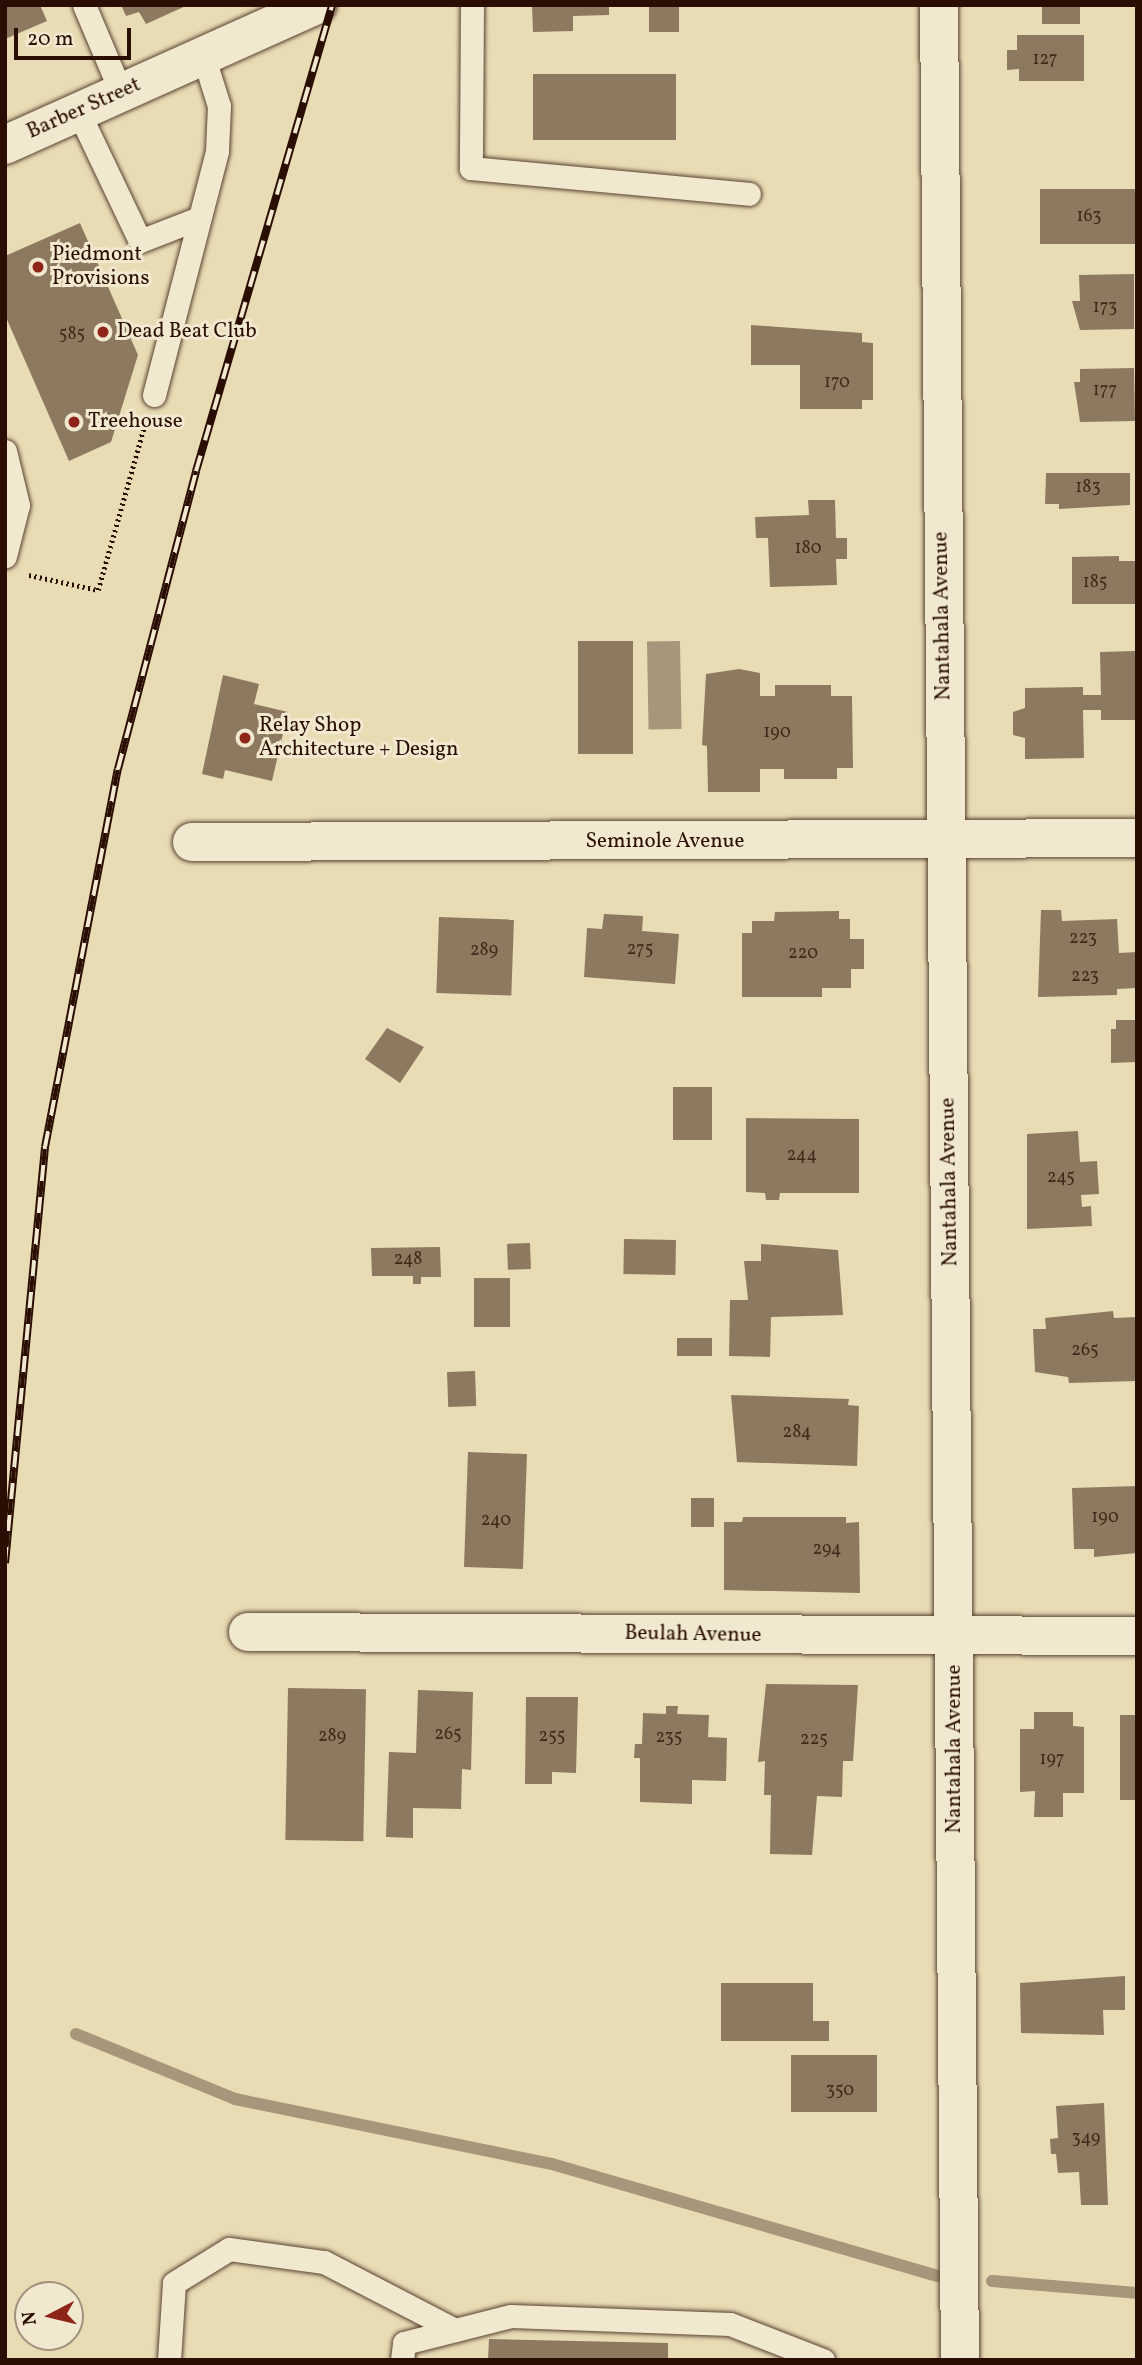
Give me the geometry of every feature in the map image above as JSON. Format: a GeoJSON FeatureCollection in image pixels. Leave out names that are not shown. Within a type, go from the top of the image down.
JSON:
{"type":"FeatureCollection","features":[{"type":"Feature","properties":{"kind":"street","name":"Barber Street"},"geometry":{"type":"LineString","coordinates":[[5,145],[203,55],[263,17],[317,5]]}},
{"type":"Feature","properties":{"kind":"street","name":"Nantahala Avenue"},"geometry":{"type":"LineString","coordinates":[[939,5],[960,2360]]}},
{"type":"Feature","properties":{"kind":"street","name":"Seminole Avenue"},"geometry":{"type":"LineString","coordinates":[[192,842],[946,841],[1137,838]]}},
{"type":"Feature","properties":{"kind":"street","name":"Beulah Avenue"},"geometry":{"type":"LineString","coordinates":[[248,1632],[954,1638],[1137,1636]]}},
{"type":"Feature","properties":{"kind":"lane"},"geometry":{"type":"LineString","coordinates":[[85,5],[121,92]]}},
{"type":"Feature","properties":{"kind":"lane"},"geometry":{"type":"LineString","coordinates":[[472,5],[471,168],[749,194]]}},
{"type":"Feature","properties":{"kind":"lane"},"geometry":{"type":"LineString","coordinates":[[154,395],[217,151],[219,106],[203,55]]}},
{"type":"Feature","properties":{"kind":"lane"},"geometry":{"type":"LineString","coordinates":[[78,111],[140,241],[199,218]]}},
{"type":"Feature","properties":{"kind":"lane"},"geometry":{"type":"LineString","coordinates":[[5,451],[18,505],[5,556]]}},
{"type":"Feature","properties":{"kind":"lane"},"geometry":{"type":"LineString","coordinates":[[169,2360],[174,2283],[229,2249],[324,2262],[455,2330]]}},
{"type":"Feature","properties":{"kind":"lane"},"geometry":{"type":"LineString","coordinates":[[402,2360],[404,2343],[511,2316],[730,2323],[823,2360]]}},
{"type":"Feature","properties":{"kind":"path"},"geometry":{"type":"LineString","coordinates":[[21,573],[97,590],[154,395]]}},
{"type":"Feature","properties":{"kind":"shaded area"},"geometry":{"type":"Polygon","coordinates":[[[680,641],[682,729],[649,730],[647,642],[680,641]]]}},
{"type":"Feature","properties":{"kind":"building"},"geometry":{"type":"Polygon","coordinates":[[[5,5],[40,5],[47,21],[5,39],[5,5]]]}},
{"type":"Feature","properties":{"kind":"building"},"geometry":{"type":"Polygon","coordinates":[[[121,5],[188,5],[146,24],[139,12],[126,16],[121,5]]]}},
{"type":"Feature","properties":{"kind":"building"},"geometry":{"type":"Polygon","coordinates":[[[532,5],[609,5],[609,15],[573,16],[573,31],[533,32],[532,5]]]}},
{"type":"Feature","properties":{"kind":"building"},"geometry":{"type":"Polygon","coordinates":[[[649,5],[679,5],[679,32],[649,32],[649,5]]]}},
{"type":"Feature","properties":{"kind":"building"},"geometry":{"type":"Polygon","coordinates":[[[1042,5],[1080,5],[1080,24],[1042,24],[1042,5]]]}},
{"type":"Feature","properties":{"kind":"building"},"geometry":{"type":"Polygon","coordinates":[[[1017,35],[1084,35],[1084,81],[1019,81],[1019,69],[1007,70],[1007,50],[1017,50],[1017,35]]]}},
{"type":"Feature","properties":{"kind":"building"},"geometry":{"type":"Polygon","coordinates":[[[533,74],[676,74],[676,140],[533,140],[533,74]]]}},
{"type":"Feature","properties":{"kind":"building"},"geometry":{"type":"Polygon","coordinates":[[[1040,189],[1137,189],[1137,244],[1040,244],[1040,189]]]}},
{"type":"Feature","properties":{"kind":"building"},"geometry":{"type":"Polygon","coordinates":[[[80,223],[138,355],[111,442],[69,461],[5,315],[5,256],[80,223]]]}},
{"type":"Feature","properties":{"kind":"building"},"geometry":{"type":"Polygon","coordinates":[[[1134,274],[1134,329],[1080,330],[1072,301],[1080,301],[1079,275],[1134,274]]]}},
{"type":"Feature","properties":{"kind":"building"},"geometry":{"type":"Polygon","coordinates":[[[751,325],[862,333],[862,342],[873,343],[873,400],[862,400],[862,409],[800,409],[800,365],[751,365],[751,325]]]}},
{"type":"Feature","properties":{"kind":"building"},"geometry":{"type":"Polygon","coordinates":[[[1134,368],[1135,421],[1080,422],[1074,382],[1080,382],[1080,369],[1134,368]]]}},
{"type":"Feature","properties":{"kind":"building"},"geometry":{"type":"Polygon","coordinates":[[[1046,473],[1130,473],[1130,505],[1059,509],[1059,504],[1045,504],[1046,473]]]}},
{"type":"Feature","properties":{"kind":"building"},"geometry":{"type":"Polygon","coordinates":[[[808,500],[835,500],[836,538],[847,538],[847,559],[836,559],[837,585],[770,587],[768,538],[756,538],[755,517],[809,515],[808,500]]]}},
{"type":"Feature","properties":{"kind":"building"},"geometry":{"type":"Polygon","coordinates":[[[1119,556],[1119,561],[1137,561],[1137,604],[1072,604],[1072,557],[1119,556]]]}},
{"type":"Feature","properties":{"kind":"building"},"geometry":{"type":"Polygon","coordinates":[[[578,641],[633,641],[633,754],[578,754],[578,641]]]}},
{"type":"Feature","properties":{"kind":"building"},"geometry":{"type":"Polygon","coordinates":[[[1135,651],[1137,720],[1101,720],[1101,710],[1083,710],[1084,758],[1025,759],[1025,738],[1013,735],[1013,712],[1025,708],[1025,688],[1083,687],[1083,695],[1101,695],[1100,652],[1135,651]]]}},
{"type":"Feature","properties":{"kind":"building"},"geometry":{"type":"Polygon","coordinates":[[[739,669],[760,673],[760,696],[775,696],[775,685],[831,685],[831,696],[852,696],[853,768],[837,768],[837,779],[784,779],[784,769],[760,769],[760,792],[708,792],[707,746],[702,745],[706,674],[739,669]]]}},
{"type":"Feature","properties":{"kind":"building","name":"Relay Shop Architecture + Design"},"geometry":{"type":"Polygon","coordinates":[[[223,675],[259,684],[254,704],[288,712],[272,781],[225,770],[223,779],[202,774],[223,675]]]}},
{"type":"Feature","properties":{"kind":"building"},"geometry":{"type":"Polygon","coordinates":[[[1041,910],[1061,910],[1062,921],[1117,919],[1119,953],[1137,952],[1137,988],[1117,989],[1117,995],[1038,997],[1041,910]]]}},
{"type":"Feature","properties":{"kind":"building"},"geometry":{"type":"Polygon","coordinates":[[[839,911],[839,919],[850,919],[850,939],[864,939],[864,969],[851,969],[851,988],[822,988],[822,997],[742,997],[742,933],[752,933],[752,921],[774,921],[775,912],[839,911]]]}},
{"type":"Feature","properties":{"kind":"building"},"geometry":{"type":"Polygon","coordinates":[[[604,914],[643,916],[642,931],[679,934],[675,984],[584,977],[587,928],[602,929],[604,914]]]}},
{"type":"Feature","properties":{"kind":"building"},"geometry":{"type":"Polygon","coordinates":[[[439,917],[514,920],[511,996],[436,993],[439,917]]]}},
{"type":"Feature","properties":{"kind":"building"},"geometry":{"type":"Polygon","coordinates":[[[1116,1020],[1137,1020],[1137,1062],[1111,1063],[1111,1029],[1116,1029],[1116,1020]]]}},
{"type":"Feature","properties":{"kind":"building"},"geometry":{"type":"Polygon","coordinates":[[[387,1028],[424,1047],[400,1083],[365,1059],[387,1028]]]}},
{"type":"Feature","properties":{"kind":"building"},"geometry":{"type":"Polygon","coordinates":[[[673,1087],[712,1087],[712,1140],[673,1140],[673,1087]]]}},
{"type":"Feature","properties":{"kind":"building"},"geometry":{"type":"Polygon","coordinates":[[[746,1118],[859,1119],[859,1193],[780,1193],[779,1200],[766,1200],[765,1193],[746,1192],[746,1118]]]}},
{"type":"Feature","properties":{"kind":"building"},"geometry":{"type":"Polygon","coordinates":[[[1078,1131],[1080,1162],[1097,1161],[1099,1194],[1081,1195],[1082,1207],[1091,1206],[1092,1226],[1027,1229],[1027,1134],[1078,1131]]]}},
{"type":"Feature","properties":{"kind":"building"},"geometry":{"type":"Polygon","coordinates":[[[624,1239],[676,1240],[675,1275],[623,1274],[624,1239]]]}},
{"type":"Feature","properties":{"kind":"building"},"geometry":{"type":"Polygon","coordinates":[[[530,1243],[531,1269],[508,1270],[507,1244],[530,1243]]]}},
{"type":"Feature","properties":{"kind":"building"},"geometry":{"type":"Polygon","coordinates":[[[761,1244],[838,1250],[843,1315],[771,1317],[770,1357],[729,1356],[730,1300],[748,1300],[744,1261],[761,1261],[761,1244]]]}},
{"type":"Feature","properties":{"kind":"building"},"geometry":{"type":"Polygon","coordinates":[[[440,1247],[441,1277],[421,1277],[421,1284],[413,1284],[413,1276],[372,1276],[371,1248],[440,1247]]]}},
{"type":"Feature","properties":{"kind":"building"},"geometry":{"type":"Polygon","coordinates":[[[474,1278],[510,1278],[510,1327],[474,1327],[474,1278]]]}},
{"type":"Feature","properties":{"kind":"building"},"geometry":{"type":"Polygon","coordinates":[[[1113,1311],[1114,1318],[1137,1317],[1137,1381],[1069,1383],[1068,1377],[1035,1372],[1033,1329],[1046,1329],[1045,1318],[1113,1311]]]}},
{"type":"Feature","properties":{"kind":"building"},"geometry":{"type":"Polygon","coordinates":[[[677,1338],[712,1338],[712,1356],[677,1356],[677,1338]]]}},
{"type":"Feature","properties":{"kind":"building"},"geometry":{"type":"Polygon","coordinates":[[[475,1371],[476,1406],[448,1407],[447,1372],[475,1371]]]}},
{"type":"Feature","properties":{"kind":"building"},"geometry":{"type":"Polygon","coordinates":[[[731,1395],[849,1399],[848,1405],[859,1406],[857,1466],[737,1462],[731,1395]]]}},
{"type":"Feature","properties":{"kind":"building"},"geometry":{"type":"Polygon","coordinates":[[[468,1452],[527,1454],[523,1569],[464,1567],[468,1452]]]}},
{"type":"Feature","properties":{"kind":"building"},"geometry":{"type":"Polygon","coordinates":[[[1137,1486],[1137,1553],[1094,1557],[1094,1549],[1074,1549],[1072,1488],[1137,1486]]]}},
{"type":"Feature","properties":{"kind":"building"},"geometry":{"type":"Polygon","coordinates":[[[691,1498],[714,1498],[714,1527],[691,1527],[691,1498]]]}},
{"type":"Feature","properties":{"kind":"building"},"geometry":{"type":"Polygon","coordinates":[[[743,1517],[846,1517],[846,1523],[859,1522],[860,1593],[724,1590],[724,1522],[742,1522],[743,1517]]]}},
{"type":"Feature","properties":{"kind":"building"},"geometry":{"type":"Polygon","coordinates":[[[766,1684],[858,1685],[853,1761],[843,1761],[842,1797],[817,1796],[812,1855],[770,1854],[771,1795],[764,1795],[765,1761],[758,1762],[766,1684]]]}},
{"type":"Feature","properties":{"kind":"building"},"geometry":{"type":"Polygon","coordinates":[[[288,1688],[366,1689],[363,1841],[285,1840],[288,1688]]]}},
{"type":"Feature","properties":{"kind":"building"},"geometry":{"type":"Polygon","coordinates":[[[418,1690],[473,1692],[471,1770],[462,1769],[461,1809],[413,1808],[413,1838],[386,1837],[389,1752],[416,1753],[418,1690]]]}},
{"type":"Feature","properties":{"kind":"building"},"geometry":{"type":"Polygon","coordinates":[[[526,1697],[578,1697],[576,1773],[552,1772],[552,1784],[525,1784],[526,1697]]]}},
{"type":"Feature","properties":{"kind":"building"},"geometry":{"type":"Polygon","coordinates":[[[666,1706],[678,1706],[677,1714],[709,1715],[708,1737],[727,1738],[726,1781],[692,1780],[692,1804],[640,1802],[640,1758],[634,1758],[635,1744],[642,1744],[643,1713],[666,1714],[666,1706]]]}},
{"type":"Feature","properties":{"kind":"building"},"geometry":{"type":"Polygon","coordinates":[[[1034,1712],[1073,1712],[1073,1726],[1084,1727],[1084,1793],[1063,1793],[1063,1817],[1034,1817],[1035,1791],[1020,1792],[1020,1729],[1034,1729],[1034,1712]]]}},
{"type":"Feature","properties":{"kind":"building"},"geometry":{"type":"Polygon","coordinates":[[[1120,1715],[1137,1715],[1137,1800],[1120,1800],[1120,1715]]]}},
{"type":"Feature","properties":{"kind":"building"},"geometry":{"type":"Polygon","coordinates":[[[1125,1976],[1125,2010],[1103,2010],[1104,2035],[1021,2033],[1020,1983],[1125,1976]]]}},
{"type":"Feature","properties":{"kind":"building"},"geometry":{"type":"Polygon","coordinates":[[[721,1983],[813,1983],[813,2021],[829,2021],[829,2041],[721,2041],[721,1983]]]}},
{"type":"Feature","properties":{"kind":"building"},"geometry":{"type":"Polygon","coordinates":[[[791,2055],[877,2055],[877,2112],[791,2112],[791,2055]]]}},
{"type":"Feature","properties":{"kind":"building"},"geometry":{"type":"Polygon","coordinates":[[[1104,2103],[1108,2205],[1081,2205],[1079,2172],[1058,2173],[1056,2154],[1051,2154],[1050,2139],[1058,2138],[1056,2106],[1104,2103]]]}},
{"type":"Feature","properties":{"kind":"building"},"geometry":{"type":"Polygon","coordinates":[[[489,2339],[668,2343],[668,2360],[488,2360],[489,2339]]]}},
{"type":"Feature","properties":{"kind":"waterway"},"geometry":{"type":"LineString","coordinates":[[76,2034],[235,2099],[552,2164],[937,2276]]}},
{"type":"Feature","properties":{"kind":"waterway"},"geometry":{"type":"LineString","coordinates":[[992,2281],[1137,2293]]}},
{"type":"Feature","properties":{"kind":"railway"},"geometry":{"type":"LineString","coordinates":[[5,1563],[45,1147],[118,769],[196,471],[332,5]]}},
{"type":"Feature","properties":{"kind":"place","name":"Piedmont Provisions"},"geometry":{"type":"Point","coordinates":[38,267]}},
{"type":"Feature","properties":{"kind":"place","name":"Dead Beat Club"},"geometry":{"type":"Point","coordinates":[103,332]}},
{"type":"Feature","properties":{"kind":"place","name":"Treehouse"},"geometry":{"type":"Point","coordinates":[74,422]}},
{"type":"Feature","properties":{"kind":"place","name":"Relay Shop Architecture + Design"},"geometry":{"type":"Point","coordinates":[245,738]}}]}
